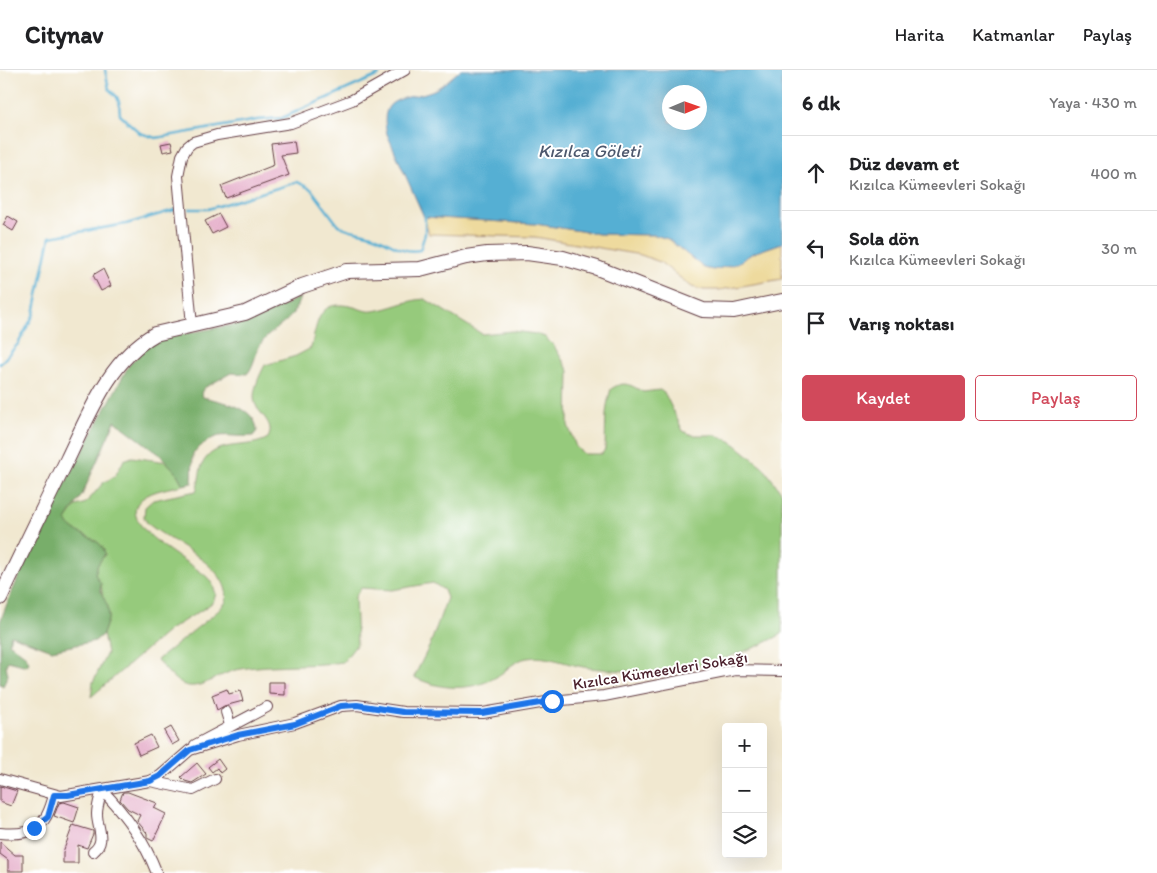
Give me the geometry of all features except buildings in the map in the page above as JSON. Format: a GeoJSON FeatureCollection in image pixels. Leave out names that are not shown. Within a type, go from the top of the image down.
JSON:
{"type":"FeatureCollection","features":[{"type":"Feature","properties":{"kind":"street"},"geometry":{"type":"LineString","coordinates":[[192,325],[178,176],[179,166],[187,147],[194,142],[210,137],[291,123],[352,100],[405,70]]}},
{"type":"Feature","properties":{"kind":"street"},"geometry":{"type":"LineString","coordinates":[[0,598],[42,509],[112,374],[124,359],[143,341],[155,334],[245,313],[302,286],[347,270],[420,269],[466,257],[487,254],[536,254],[563,258],[597,268],[703,310],[734,311],[782,300]]}},
{"type":"Feature","properties":{"kind":"street","name":"Kızılca Kümeevleri Sokağı"},"geometry":{"type":"LineString","coordinates":[[0,778],[54,795],[102,790],[150,781],[160,776],[186,752],[224,739],[295,724],[333,708],[349,704],[403,712],[482,713],[552,701],[604,696],[735,670],[782,671]]}},
{"type":"Feature","properties":{"kind":"street"},"geometry":{"type":"LineString","coordinates":[[186,752],[207,736],[267,707]]}},
{"type":"Feature","properties":{"kind":"street"},"geometry":{"type":"LineString","coordinates":[[226,712],[230,725]]}},
{"type":"Feature","properties":{"kind":"street"},"geometry":{"type":"LineString","coordinates":[[150,781],[193,790],[215,779]]}},
{"type":"Feature","properties":{"kind":"street"},"geometry":{"type":"LineString","coordinates":[[93,852],[101,838],[97,813],[102,790]]}},
{"type":"Feature","properties":{"kind":"street"},"geometry":{"type":"LineString","coordinates":[[102,790],[127,818],[150,855],[156,871]]}},
{"type":"Feature","properties":{"kind":"street"},"geometry":{"type":"LineString","coordinates":[[0,834],[22,833],[42,824],[48,817],[54,795]]}},
{"type":"Feature","properties":{"kind":"green space"},"geometry":{"type":"Polygon","coordinates":[[[300,297],[297,307],[288,319],[260,345],[247,374],[231,373],[204,388],[201,393],[203,397],[228,403],[244,411],[251,416],[257,431],[253,436],[215,437],[202,445],[193,453],[192,483],[183,485],[176,472],[159,454],[115,421],[82,495],[66,520],[75,530],[99,543],[105,554],[97,566],[95,574],[101,584],[100,590],[108,607],[109,617],[103,634],[95,641],[52,650],[11,635],[9,643],[26,656],[29,662],[27,666],[8,661],[6,665],[8,675],[3,686],[0,684],[0,622],[8,601],[37,536],[129,365],[145,348],[160,338],[250,322],[300,297]]]}},
{"type":"Feature","properties":{"kind":"green space"},"geometry":{"type":"Polygon","coordinates":[[[425,299],[482,334],[512,331],[545,337],[554,346],[569,371],[568,425],[576,447],[584,454],[602,454],[605,449],[607,404],[611,389],[624,384],[643,392],[660,390],[665,394],[683,431],[692,435],[715,435],[731,441],[763,467],[782,493],[782,634],[736,655],[701,665],[667,671],[620,671],[590,668],[535,657],[519,661],[498,676],[478,685],[445,687],[414,677],[430,645],[447,598],[444,590],[433,583],[392,590],[361,588],[355,597],[357,644],[343,662],[262,666],[235,670],[206,683],[194,686],[184,685],[171,676],[157,660],[218,611],[226,602],[226,589],[220,577],[210,566],[147,523],[144,517],[145,507],[153,500],[196,491],[204,461],[217,450],[225,447],[252,444],[268,438],[270,428],[254,399],[255,389],[261,373],[265,365],[296,356],[311,348],[318,320],[326,309],[342,305],[373,311],[425,299]]]}},
{"type":"Feature","properties":{"kind":"green space"},"geometry":{"type":"Polygon","coordinates":[[[132,457],[167,462],[176,472],[183,485],[147,495],[136,508],[137,519],[157,542],[207,577],[212,583],[216,594],[213,602],[169,630],[91,697],[93,682],[107,653],[103,634],[109,617],[108,607],[103,600],[101,584],[95,575],[97,566],[105,554],[99,543],[75,530],[66,520],[76,506],[86,503],[103,483],[115,476],[124,460],[132,457]]]}},
{"type":"Feature","properties":{"kind":"sand"},"geometry":{"type":"Polygon","coordinates":[[[424,217],[536,224],[599,234],[655,235],[668,239],[704,268],[713,270],[736,264],[753,253],[782,243],[782,279],[719,290],[704,290],[692,287],[660,262],[641,255],[535,237],[429,234],[424,217]]]}},
{"type":"Feature","properties":{"kind":"water","name":"Kızılca Göleti"},"geometry":{"type":"Polygon","coordinates":[[[461,70],[782,70],[782,243],[753,253],[736,264],[713,270],[704,268],[668,239],[655,235],[599,234],[536,224],[424,217],[387,134],[385,120],[391,104],[398,100],[426,93],[442,85],[461,70]]]}},
{"type":"Feature","properties":{"kind":"waterway"},"geometry":{"type":"LineString","coordinates":[[105,70],[109,89],[119,102],[120,115],[140,133],[156,138],[257,120],[282,118],[379,75]]}},
{"type":"Feature","properties":{"kind":"waterway"},"geometry":{"type":"LineString","coordinates":[[189,209],[208,209],[297,182],[311,189],[338,225],[349,230],[375,236],[400,248],[413,251],[420,250],[425,234],[425,216]]}},
{"type":"Feature","properties":{"kind":"waterway"},"geometry":{"type":"LineString","coordinates":[[0,364],[18,344],[34,314],[50,237],[126,224],[178,209]]}},
{"type":"Feature","properties":{"kind":"route"},"geometry":{"type":"LineString","coordinates":[[34,828],[42,824],[48,817],[54,795],[68,795],[150,781],[160,776],[190,750],[238,735],[295,724],[323,712],[349,704],[403,712],[482,713],[552,701]]}}]}
